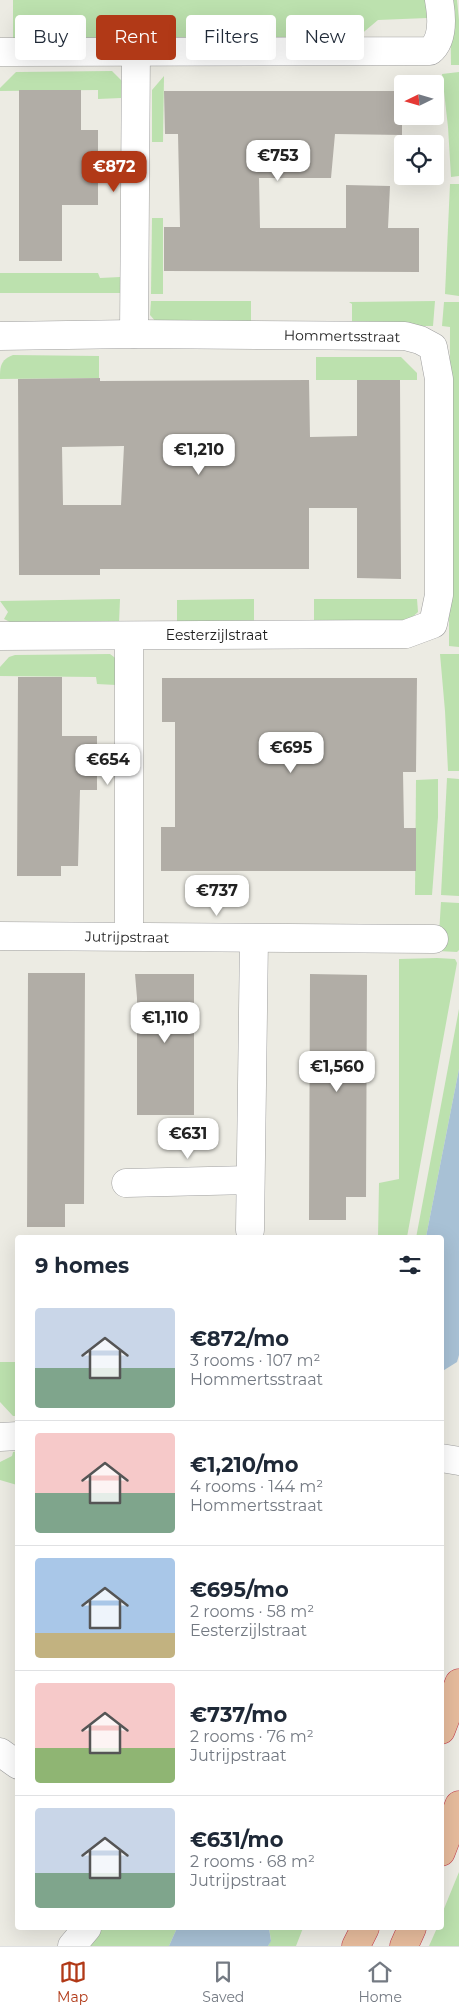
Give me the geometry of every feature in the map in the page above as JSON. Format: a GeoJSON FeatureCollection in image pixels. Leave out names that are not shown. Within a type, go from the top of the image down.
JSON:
{"type":"FeatureCollection","features":[{"type":"Feature","properties":{"kind":"highway"},"geometry":{"type":"LineString","coordinates":[[444,1722],[459,1683]]}},
{"type":"Feature","properties":{"kind":"highway"},"geometry":{"type":"LineString","coordinates":[[444,1844],[459,1805]]}},
{"type":"Feature","properties":{"kind":"highway"},"geometry":{"type":"LineString","coordinates":[[356,1946],[364,1930]]}},
{"type":"Feature","properties":{"kind":"highway"},"geometry":{"type":"LineString","coordinates":[[404,1946],[411,1930]]}},
{"type":"Feature","properties":{"kind":"street"},"geometry":{"type":"LineString","coordinates":[[176,51],[430,51],[436,46],[440,36],[440,0]]}},
{"type":"Feature","properties":{"kind":"street"},"geometry":{"type":"LineString","coordinates":[[0,52],[96,51]]}},
{"type":"Feature","properties":{"kind":"street"},"geometry":{"type":"LineString","coordinates":[[134,334],[136,60]]}},
{"type":"Feature","properties":{"kind":"street","name":"Hommertsstraat"},"geometry":{"type":"LineString","coordinates":[[0,336],[134,334],[405,336],[420,340],[433,347],[439,380],[439,595],[433,624]]}},
{"type":"Feature","properties":{"kind":"street","name":"Eesterzijlstraat"},"geometry":{"type":"LineString","coordinates":[[0,636],[406,634],[433,624]]}},
{"type":"Feature","properties":{"kind":"street"},"geometry":{"type":"LineString","coordinates":[[128,936],[130,636]]}},
{"type":"Feature","properties":{"kind":"street","name":"Jutrijpstraat"},"geometry":{"type":"LineString","coordinates":[[0,936],[434,939]]}},
{"type":"Feature","properties":{"kind":"street"},"geometry":{"type":"LineString","coordinates":[[250,1230],[254,939]]}},
{"type":"Feature","properties":{"kind":"street"},"geometry":{"type":"LineString","coordinates":[[126,1183],[250,1180]]}},
{"type":"Feature","properties":{"kind":"street"},"geometry":{"type":"LineString","coordinates":[[0,1437],[15,1436]]}},
{"type":"Feature","properties":{"kind":"street"},"geometry":{"type":"LineString","coordinates":[[444,1458],[459,1461]]}},
{"type":"Feature","properties":{"kind":"street"},"geometry":{"type":"LineString","coordinates":[[0,1752],[15,1763]]}},
{"type":"Feature","properties":{"kind":"street"},"geometry":{"type":"LineString","coordinates":[[72,1946],[85,1930]]}},
{"type":"Feature","properties":{"kind":"green space"},"geometry":{"type":"Polygon","coordinates":[[[13,0],[427,0],[427,18],[378,20],[364,32],[364,15],[286,15],[286,41],[276,41],[276,15],[186,15],[186,41],[176,40],[176,15],[96,15],[96,40],[86,40],[86,15],[15,15],[15,40],[13,40],[13,0]]]}},
{"type":"Feature","properties":{"kind":"green space"},"geometry":{"type":"Polygon","coordinates":[[[450,0],[457,0],[459,65],[451,65],[450,0]]]}},
{"type":"Feature","properties":{"kind":"green space"},"geometry":{"type":"Polygon","coordinates":[[[112,71],[122,81],[121,98],[98,99],[98,90],[0,91],[0,88],[16,72],[112,71]]]}},
{"type":"Feature","properties":{"kind":"green space"},"geometry":{"type":"Polygon","coordinates":[[[459,72],[459,176],[451,177],[444,75],[442,74],[459,72]]]}},
{"type":"Feature","properties":{"kind":"green space"},"geometry":{"type":"Polygon","coordinates":[[[164,76],[163,142],[152,142],[152,90],[164,76]]]}},
{"type":"Feature","properties":{"kind":"green space"},"geometry":{"type":"Polygon","coordinates":[[[450,184],[459,184],[459,296],[445,294],[450,184]]]}},
{"type":"Feature","properties":{"kind":"green space"},"geometry":{"type":"Polygon","coordinates":[[[152,218],[163,218],[163,294],[151,294],[152,218]]]}},
{"type":"Feature","properties":{"kind":"green space"},"geometry":{"type":"Polygon","coordinates":[[[0,273],[98,273],[100,278],[120,277],[122,293],[0,293],[0,273]]]}},
{"type":"Feature","properties":{"kind":"green space"},"geometry":{"type":"Polygon","coordinates":[[[151,301],[251,301],[251,325],[157,323],[150,315],[151,301]]]}},
{"type":"Feature","properties":{"kind":"green space"},"geometry":{"type":"Polygon","coordinates":[[[435,301],[433,326],[353,326],[352,324],[352,304],[349,302],[435,301]]]}},
{"type":"Feature","properties":{"kind":"green space"},"geometry":{"type":"Polygon","coordinates":[[[444,302],[459,302],[459,647],[449,646],[450,327],[442,326],[444,302]]]}},
{"type":"Feature","properties":{"kind":"green space"},"geometry":{"type":"Polygon","coordinates":[[[13,355],[99,356],[99,378],[0,379],[3,362],[13,355]]]}},
{"type":"Feature","properties":{"kind":"green space"},"geometry":{"type":"Polygon","coordinates":[[[316,357],[401,357],[417,373],[417,380],[316,380],[316,357]]]}},
{"type":"Feature","properties":{"kind":"green space"},"geometry":{"type":"Polygon","coordinates":[[[120,599],[119,623],[12,623],[4,619],[8,612],[0,601],[120,599]]]}},
{"type":"Feature","properties":{"kind":"green space"},"geometry":{"type":"Polygon","coordinates":[[[254,599],[254,623],[177,623],[177,600],[254,599]]]}},
{"type":"Feature","properties":{"kind":"green space"},"geometry":{"type":"Polygon","coordinates":[[[314,599],[417,599],[418,612],[406,623],[314,621],[314,599]]]}},
{"type":"Feature","properties":{"kind":"green space"},"geometry":{"type":"Polygon","coordinates":[[[110,654],[118,660],[116,685],[97,684],[96,677],[0,676],[0,667],[9,657],[15,655],[110,654]]]}},
{"type":"Feature","properties":{"kind":"green space"},"geometry":{"type":"Polygon","coordinates":[[[440,654],[459,654],[459,771],[448,771],[440,654]]]}},
{"type":"Feature","properties":{"kind":"green space"},"geometry":{"type":"Polygon","coordinates":[[[447,778],[459,779],[459,896],[441,895],[447,778]]]}},
{"type":"Feature","properties":{"kind":"green space"},"geometry":{"type":"Polygon","coordinates":[[[438,779],[438,817],[432,895],[415,895],[416,780],[438,779]]]}},
{"type":"Feature","properties":{"kind":"green space"},"geometry":{"type":"Polygon","coordinates":[[[441,902],[459,903],[459,950],[457,952],[438,951],[441,902]]]}},
{"type":"Feature","properties":{"kind":"green space"},"geometry":{"type":"Polygon","coordinates":[[[399,959],[455,959],[457,963],[407,1235],[378,1235],[379,1183],[399,1179],[399,959]]]}},
{"type":"Feature","properties":{"kind":"green space"},"geometry":{"type":"Polygon","coordinates":[[[459,1009],[459,1069],[426,1235],[417,1235],[459,1009]]]}},
{"type":"Feature","properties":{"kind":"green space"},"geometry":{"type":"Polygon","coordinates":[[[0,1362],[15,1362],[15,1416],[0,1402],[0,1362]]]}},
{"type":"Feature","properties":{"kind":"green space"},"geometry":{"type":"Polygon","coordinates":[[[15,1452],[15,1484],[0,1480],[0,1462],[12,1456],[15,1452]]]}},
{"type":"Feature","properties":{"kind":"green space"},"geometry":{"type":"Polygon","coordinates":[[[459,1872],[459,1946],[429,1946],[436,1930],[444,1930],[444,1909],[459,1872]]]}},
{"type":"Feature","properties":{"kind":"green space"},"geometry":{"type":"Polygon","coordinates":[[[99,1930],[176,1930],[169,1946],[88,1946],[99,1930]]]}},
{"type":"Feature","properties":{"kind":"green space"},"geometry":{"type":"Polygon","coordinates":[[[269,1930],[302,1930],[296,1946],[268,1946],[271,1940],[269,1930]]]}},
{"type":"Feature","properties":{"kind":"water"},"geometry":{"type":"Polygon","coordinates":[[[459,1069],[459,1355],[457,1362],[444,1370],[444,1235],[426,1235],[459,1069]]]}},
{"type":"Feature","properties":{"kind":"water"},"geometry":{"type":"Polygon","coordinates":[[[176,1930],[269,1930],[271,1941],[268,1946],[169,1946],[176,1930]]]}},
{"type":"Feature","properties":{"kind":"building"},"geometry":{"type":"Polygon","coordinates":[[[19,90],[81,90],[81,130],[98,130],[98,205],[62,205],[62,261],[19,261],[19,90]]]}},
{"type":"Feature","properties":{"kind":"building"},"geometry":{"type":"Polygon","coordinates":[[[164,91],[394,91],[394,125],[402,125],[402,135],[335,134],[331,178],[259,178],[260,228],[346,228],[346,185],[390,186],[388,228],[419,228],[419,272],[164,271],[164,227],[180,227],[178,134],[165,134],[164,91]]]}},
{"type":"Feature","properties":{"kind":"building"},"geometry":{"type":"Polygon","coordinates":[[[100,378],[100,381],[309,380],[310,437],[357,436],[357,380],[400,380],[401,579],[357,578],[357,508],[309,508],[309,569],[100,569],[100,575],[19,575],[18,379],[100,378]],[[124,446],[62,447],[63,505],[121,505],[124,446]]]}},
{"type":"Feature","properties":{"kind":"building"},"geometry":{"type":"Polygon","coordinates":[[[18,677],[62,677],[62,736],[97,736],[97,790],[80,790],[78,866],[61,866],[61,876],[17,876],[18,677]]]}},
{"type":"Feature","properties":{"kind":"building"},"geometry":{"type":"Polygon","coordinates":[[[162,678],[417,678],[416,772],[403,772],[404,828],[416,828],[416,871],[161,871],[161,827],[175,827],[175,722],[162,722],[162,678]]]}},
{"type":"Feature","properties":{"kind":"building"},"geometry":{"type":"Polygon","coordinates":[[[28,973],[85,973],[84,1204],[65,1204],[65,1227],[27,1227],[28,973]]]}},
{"type":"Feature","properties":{"kind":"building"},"geometry":{"type":"Polygon","coordinates":[[[135,974],[194,974],[194,1115],[137,1115],[137,998],[135,974]]]}},
{"type":"Feature","properties":{"kind":"building"},"geometry":{"type":"Polygon","coordinates":[[[310,974],[367,975],[366,1197],[346,1197],[346,1220],[309,1220],[310,974]]]}}]}
